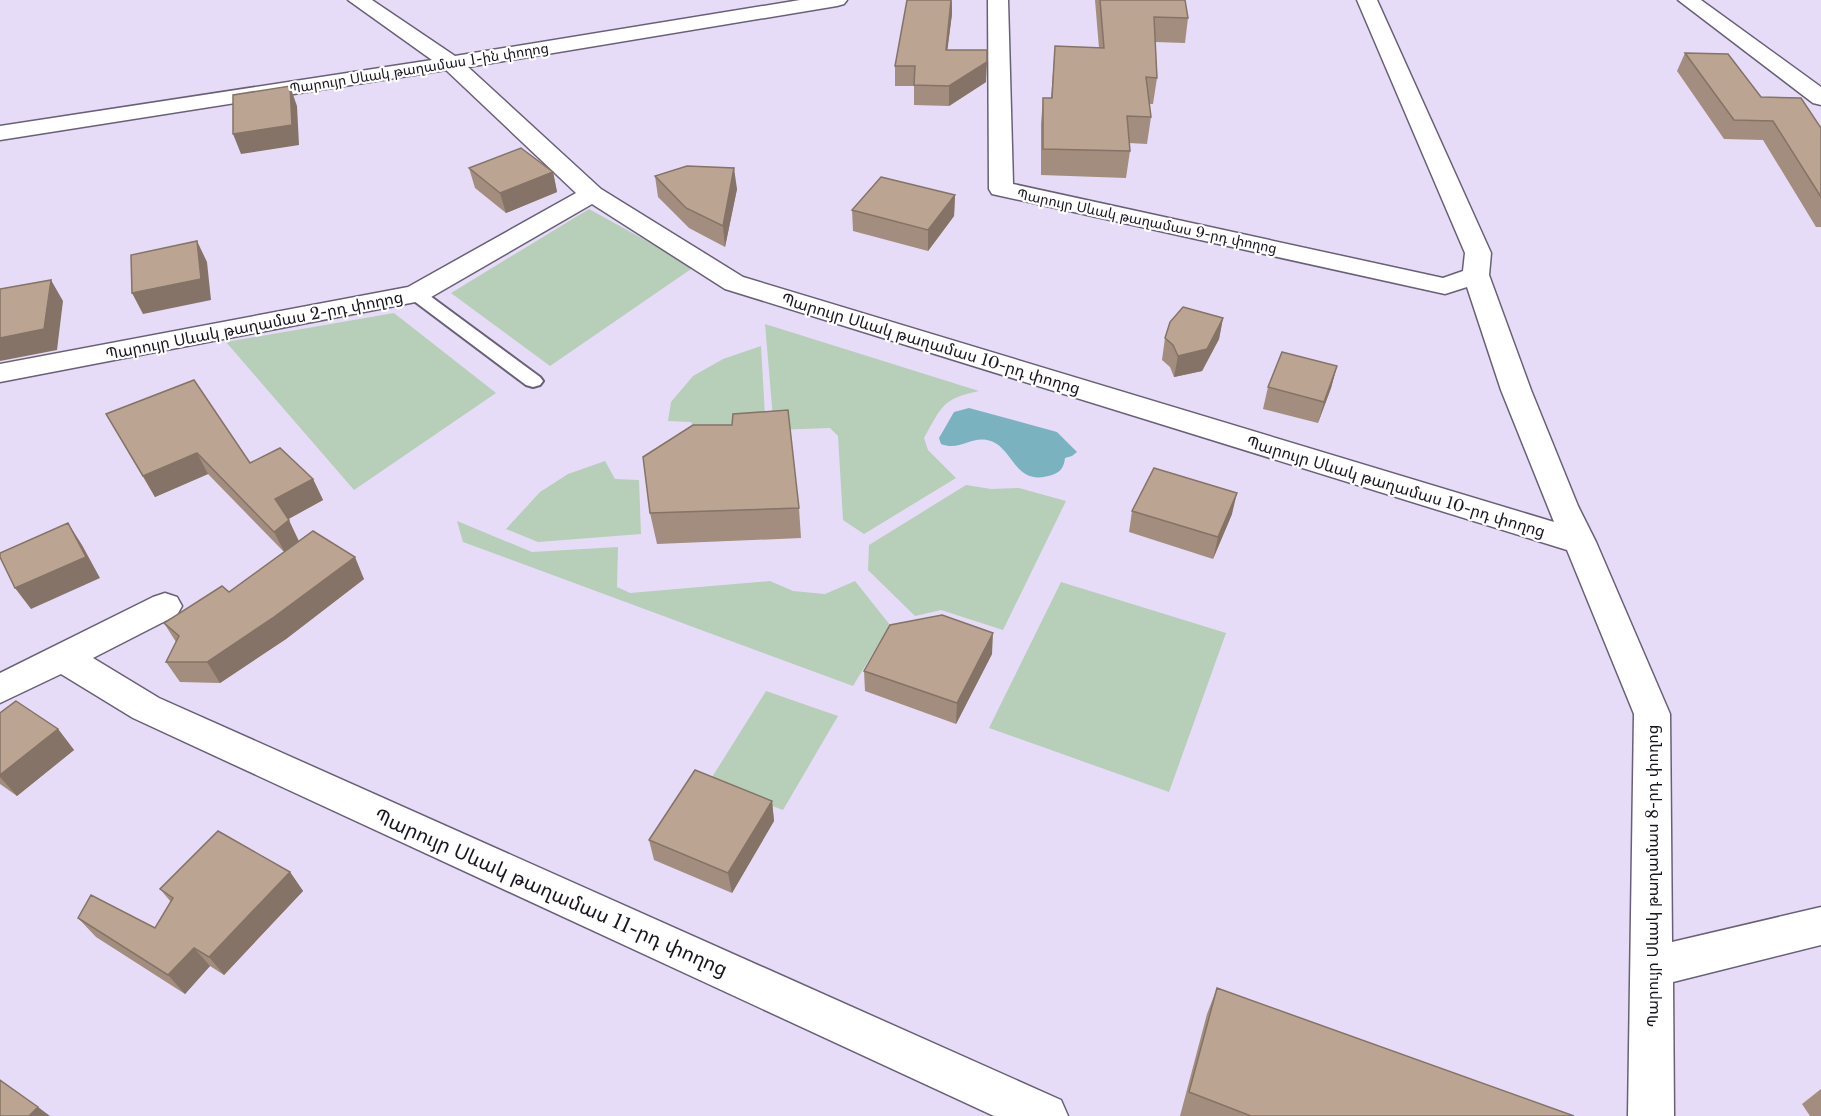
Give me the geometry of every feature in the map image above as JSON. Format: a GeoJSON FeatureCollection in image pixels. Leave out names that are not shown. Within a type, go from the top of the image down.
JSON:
{"type":"FeatureCollection","features":[{"type":"Feature","properties":{"kind":"street","name":"Պարույր Սևակ թաղամաս 10-րդ փողոց"},"geometry":{"type":"LineString","coordinates":[[358,0],[451,63],[592,194],[734,283],[1580,542]]}},
{"type":"Feature","properties":{"kind":"street","name":"Պարույր Սևակ թաղամաս 1-ին փողոց"},"geometry":{"type":"LineString","coordinates":[[0,132],[451,63],[837,0]]}},
{"type":"Feature","properties":{"kind":"street","name":"Պարույր Սևակ թաղամաս 9-րդ փողոց"},"geometry":{"type":"LineString","coordinates":[[998,0],[1001,189],[1445,286],[1476,275]]}},
{"type":"Feature","properties":{"kind":"street"},"geometry":{"type":"LineString","coordinates":[[1367,0],[1478,253],[1476,275]]}},
{"type":"Feature","properties":{"kind":"street"},"geometry":{"type":"LineString","coordinates":[[1688,0],[1821,98]]}},
{"type":"Feature","properties":{"kind":"street","name":"Պարույր Սևակ թաղամաս 2-րդ փողոց"},"geometry":{"type":"LineString","coordinates":[[0,373],[416,294],[592,194]]}},
{"type":"Feature","properties":{"kind":"street","name":"Պարույր Սևակ թաղամաս 8-րդ փողոց"},"geometry":{"type":"LineString","coordinates":[[1476,275],[1562,507],[1580,542],[1652,714],[1651,1116]]}},
{"type":"Feature","properties":{"kind":"street"},"geometry":{"type":"LineString","coordinates":[[0,689],[165,606]]}},
{"type":"Feature","properties":{"kind":"street","name":"Պարույր Սևակ թաղամաս 11-րդ փողոց"},"geometry":{"type":"LineString","coordinates":[[63,658],[146,708],[1045,1116]]}},
{"type":"Feature","properties":{"kind":"street"},"geometry":{"type":"LineString","coordinates":[[1653,967],[1821,926]]}},
{"type":"Feature","properties":{"kind":"lane"},"geometry":{"type":"LineString","coordinates":[[416,294],[533,381]]}},
{"type":"Feature","properties":{"kind":"shaded area"},"geometry":{"type":"Polygon","coordinates":[[[589,209],[694,267],[550,366],[451,293],[589,209]]]}},
{"type":"Feature","properties":{"kind":"shaded area"},"geometry":{"type":"Polygon","coordinates":[[[394,313],[496,393],[354,490],[226,342],[394,313]]]}},
{"type":"Feature","properties":{"kind":"shaded area"},"geometry":{"type":"Polygon","coordinates":[[[765,324],[979,391],[957,397],[944,406],[924,438],[928,450],[956,478],[864,534],[843,520],[838,436],[830,428],[774,430],[765,324]]]}},
{"type":"Feature","properties":{"kind":"shaded area"},"geometry":{"type":"Polygon","coordinates":[[[761,346],[766,433],[699,436],[691,422],[668,421],[671,402],[693,376],[723,359],[761,346]]]}},
{"type":"Feature","properties":{"kind":"shaded area"},"geometry":{"type":"Polygon","coordinates":[[[969,408],[1057,432],[1077,452],[1065,458],[1060,471],[1039,477],[1029,476],[1021,471],[996,443],[975,440],[953,446],[941,444],[939,438],[954,412],[969,408]]]}},
{"type":"Feature","properties":{"kind":"shaded area"},"geometry":{"type":"Polygon","coordinates":[[[605,461],[615,479],[639,480],[641,534],[538,542],[506,529],[540,492],[568,474],[605,461]]]}},
{"type":"Feature","properties":{"kind":"shaded area"},"geometry":{"type":"Polygon","coordinates":[[[966,485],[991,489],[1019,488],[1066,501],[1003,630],[941,610],[915,616],[868,570],[869,545],[966,485]]]}},
{"type":"Feature","properties":{"kind":"shaded area"},"geometry":{"type":"Polygon","coordinates":[[[457,521],[532,552],[618,547],[617,587],[630,593],[770,581],[793,591],[825,594],[855,581],[890,625],[853,686],[463,542],[457,521]]]}},
{"type":"Feature","properties":{"kind":"shaded area"},"geometry":{"type":"Polygon","coordinates":[[[1061,582],[1226,633],[1169,792],[989,728],[1061,582]]]}},
{"type":"Feature","properties":{"kind":"shaded area"},"geometry":{"type":"Polygon","coordinates":[[[766,691],[838,716],[783,810],[709,782],[766,691]]]}},
{"type":"Feature","properties":{"kind":"building"},"geometry":{"type":"Polygon","coordinates":[[[907,0],[951,0],[946,50],[987,50],[987,62],[949,86],[914,85],[915,66],[895,66],[907,0]]]}},
{"type":"Feature","properties":{"kind":"building"},"geometry":{"type":"Polygon","coordinates":[[[1100,0],[1185,0],[1188,18],[1154,17],[1157,78],[1146,77],[1151,117],[1127,116],[1130,151],[1043,149],[1043,98],[1052,98],[1055,46],[1104,48],[1100,0]]]}},
{"type":"Feature","properties":{"kind":"building"},"geometry":{"type":"Polygon","coordinates":[[[1685,53],[1728,54],[1761,97],[1801,98],[1821,128],[1821,197],[1773,121],[1734,120],[1685,53]]]}},
{"type":"Feature","properties":{"kind":"building"},"geometry":{"type":"Polygon","coordinates":[[[290,86],[292,125],[233,134],[233,95],[290,86]]]}},
{"type":"Feature","properties":{"kind":"building"},"geometry":{"type":"Polygon","coordinates":[[[521,148],[553,172],[500,193],[469,168],[521,148]]]}},
{"type":"Feature","properties":{"kind":"building"},"geometry":{"type":"Polygon","coordinates":[[[687,166],[734,168],[723,226],[686,208],[655,176],[687,166]]]}},
{"type":"Feature","properties":{"kind":"building"},"geometry":{"type":"Polygon","coordinates":[[[881,177],[955,195],[928,230],[852,210],[881,177]]]}},
{"type":"Feature","properties":{"kind":"building"},"geometry":{"type":"Polygon","coordinates":[[[197,241],[201,279],[132,293],[131,255],[197,241]]]}},
{"type":"Feature","properties":{"kind":"building"},"geometry":{"type":"Polygon","coordinates":[[[51,280],[44,329],[0,338],[0,289],[51,280]]]}},
{"type":"Feature","properties":{"kind":"building"},"geometry":{"type":"Polygon","coordinates":[[[1183,307],[1223,318],[1207,349],[1178,356],[1173,345],[1165,338],[1170,322],[1183,307]]]}},
{"type":"Feature","properties":{"kind":"building"},"geometry":{"type":"Polygon","coordinates":[[[1282,352],[1337,366],[1324,402],[1268,387],[1282,352]]]}},
{"type":"Feature","properties":{"kind":"building"},"geometry":{"type":"Polygon","coordinates":[[[194,380],[250,463],[280,448],[313,479],[275,499],[289,520],[274,532],[197,453],[143,476],[106,414],[194,380]]]}},
{"type":"Feature","properties":{"kind":"building"},"geometry":{"type":"Polygon","coordinates":[[[788,410],[799,508],[650,513],[643,457],[693,425],[732,425],[733,414],[788,410]]]}},
{"type":"Feature","properties":{"kind":"building"},"geometry":{"type":"Polygon","coordinates":[[[1154,468],[1237,493],[1218,537],[1132,511],[1154,468]]]}},
{"type":"Feature","properties":{"kind":"building"},"geometry":{"type":"Polygon","coordinates":[[[68,523],[86,557],[15,588],[0,553],[68,523]]]}},
{"type":"Feature","properties":{"kind":"building"},"geometry":{"type":"Polygon","coordinates":[[[313,531],[355,557],[274,617],[207,662],[166,662],[179,636],[164,623],[222,586],[229,592],[313,531]]]}},
{"type":"Feature","properties":{"kind":"building"},"geometry":{"type":"Polygon","coordinates":[[[942,615],[993,633],[957,703],[864,671],[890,625],[942,615]]]}},
{"type":"Feature","properties":{"kind":"building"},"geometry":{"type":"Polygon","coordinates":[[[16,701],[58,729],[0,775],[0,713],[16,701]]]}},
{"type":"Feature","properties":{"kind":"building"},"geometry":{"type":"Polygon","coordinates":[[[695,770],[772,801],[728,873],[649,840],[695,770]]]}},
{"type":"Feature","properties":{"kind":"building"},"geometry":{"type":"Polygon","coordinates":[[[218,831],[290,872],[209,957],[194,948],[168,975],[78,918],[91,895],[155,928],[173,898],[160,889],[218,831]]]}},
{"type":"Feature","properties":{"kind":"building"},"geometry":{"type":"Polygon","coordinates":[[[1217,988],[1574,1116],[1251,1116],[1189,1092],[1217,988]]]}},
{"type":"Feature","properties":{"kind":"building"},"geometry":{"type":"Polygon","coordinates":[[[0,1080],[38,1107],[29,1116],[0,1116],[0,1080]]]}}]}
